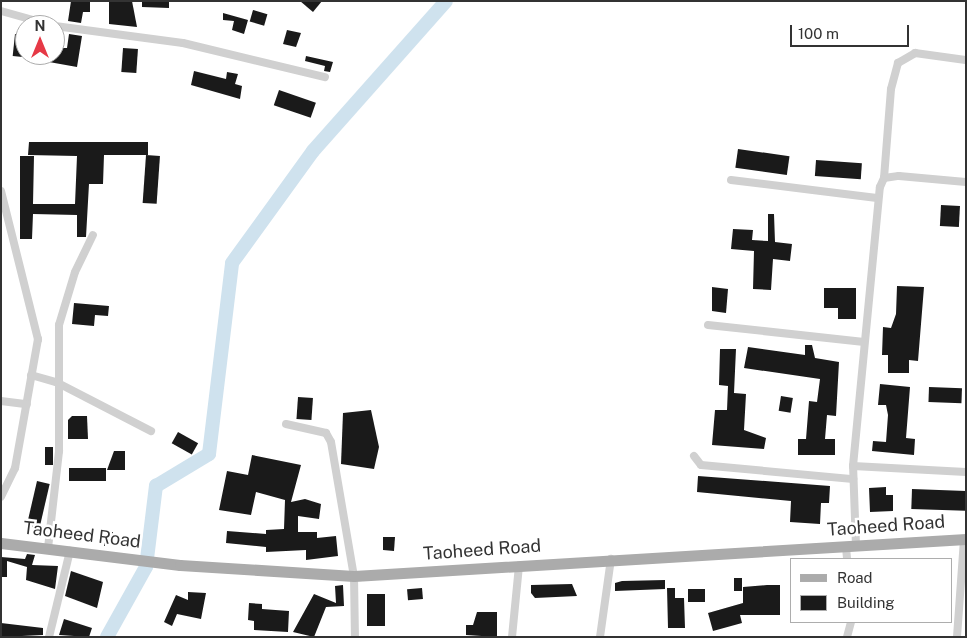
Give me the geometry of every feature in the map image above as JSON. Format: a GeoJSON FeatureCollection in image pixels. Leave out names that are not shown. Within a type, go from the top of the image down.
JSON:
{"type":"FeatureCollection","features":[{"type":"Feature","properties":{"kind":"main road","name":"Taoheed Road"},"geometry":{"type":"LineString","coordinates":[[1,542],[180,565],[354,576],[965,539]]}},
{"type":"Feature","properties":{"kind":"street"},"geometry":{"type":"LineString","coordinates":[[1,12],[15,16]]}},
{"type":"Feature","properties":{"kind":"street"},"geometry":{"type":"LineString","coordinates":[[65,27],[183,43],[325,77]]}},
{"type":"Feature","properties":{"kind":"street"},"geometry":{"type":"LineString","coordinates":[[847,558],[851,546],[853,466],[877,198],[884,178],[891,89],[898,63],[915,53],[966,60]]}},
{"type":"Feature","properties":{"kind":"street"},"geometry":{"type":"LineString","coordinates":[[884,178],[966,182]]}},
{"type":"Feature","properties":{"kind":"street"},"geometry":{"type":"LineString","coordinates":[[731,180],[877,198]]}},
{"type":"Feature","properties":{"kind":"street"},"geometry":{"type":"LineString","coordinates":[[1,191],[38,334],[28,404],[15,468],[1,497]]}},
{"type":"Feature","properties":{"kind":"street"},"geometry":{"type":"LineString","coordinates":[[48,548],[59,451],[56,382],[59,326],[75,272],[93,235]]}},
{"type":"Feature","properties":{"kind":"street"},"geometry":{"type":"LineString","coordinates":[[708,325],[864,342]]}},
{"type":"Feature","properties":{"kind":"street"},"geometry":{"type":"LineString","coordinates":[[31,375],[56,382],[151,431]]}},
{"type":"Feature","properties":{"kind":"street"},"geometry":{"type":"LineString","coordinates":[[1,401],[28,404]]}},
{"type":"Feature","properties":{"kind":"street"},"geometry":{"type":"LineString","coordinates":[[286,424],[326,433],[331,442],[354,576],[355,637]]}},
{"type":"Feature","properties":{"kind":"street"},"geometry":{"type":"LineString","coordinates":[[694,456],[701,466],[853,479]]}},
{"type":"Feature","properties":{"kind":"street"},"geometry":{"type":"LineString","coordinates":[[853,466],[966,472]]}},
{"type":"Feature","properties":{"kind":"street"},"geometry":{"type":"LineString","coordinates":[[957,637],[965,539]]}},
{"type":"Feature","properties":{"kind":"street"},"geometry":{"type":"LineString","coordinates":[[50,637],[70,551]]}},
{"type":"Feature","properties":{"kind":"street"},"geometry":{"type":"LineString","coordinates":[[600,637],[611,559]]}},
{"type":"Feature","properties":{"kind":"street"},"geometry":{"type":"LineString","coordinates":[[512,637],[519,565]]}},
{"type":"Feature","properties":{"kind":"street"},"geometry":{"type":"LineString","coordinates":[[847,637],[851,623]]}},
{"type":"Feature","properties":{"kind":"building"},"geometry":{"type":"Polygon","coordinates":[[[71,1],[90,1],[90,12],[83,12],[81,23],[68,21],[71,1]]]}},
{"type":"Feature","properties":{"kind":"building"},"geometry":{"type":"Polygon","coordinates":[[[109,1],[132,1],[137,27],[109,24],[109,1]]]}},
{"type":"Feature","properties":{"kind":"building"},"geometry":{"type":"Polygon","coordinates":[[[142,1],[169,1],[169,8],[142,7],[142,1]]]}},
{"type":"Feature","properties":{"kind":"building"},"geometry":{"type":"Polygon","coordinates":[[[300,1],[322,1],[313,12],[300,1]]]}},
{"type":"Feature","properties":{"kind":"building"},"geometry":{"type":"Polygon","coordinates":[[[253,10],[267,14],[264,26],[250,22],[253,10]]]}},
{"type":"Feature","properties":{"kind":"building"},"geometry":{"type":"Polygon","coordinates":[[[223,13],[248,20],[244,34],[232,30],[234,21],[223,20],[223,13]]]}},
{"type":"Feature","properties":{"kind":"building"},"geometry":{"type":"Polygon","coordinates":[[[287,30],[301,33],[296,47],[283,44],[287,30]]]}},
{"type":"Feature","properties":{"kind":"building"},"geometry":{"type":"Polygon","coordinates":[[[15,34],[15,56],[13,56],[15,34]]]}},
{"type":"Feature","properties":{"kind":"building"},"geometry":{"type":"Polygon","coordinates":[[[69,34],[82,36],[77,67],[65,65],[65,48],[67,48],[69,34]]]}},
{"type":"Feature","properties":{"kind":"building"},"geometry":{"type":"Polygon","coordinates":[[[123,48],[138,49],[136,73],[121,72],[123,48]]]}},
{"type":"Feature","properties":{"kind":"building"},"geometry":{"type":"Polygon","coordinates":[[[306,56],[333,62],[330,72],[324,71],[325,66],[305,61],[306,56]]]}},
{"type":"Feature","properties":{"kind":"building"},"geometry":{"type":"Polygon","coordinates":[[[194,71],[226,79],[227,72],[238,74],[235,84],[242,86],[240,99],[191,85],[194,71]]]}},
{"type":"Feature","properties":{"kind":"building"},"geometry":{"type":"Polygon","coordinates":[[[279,90],[316,103],[311,118],[274,105],[279,90]]]}},
{"type":"Feature","properties":{"kind":"building"},"geometry":{"type":"Polygon","coordinates":[[[29,142],[148,142],[148,155],[104,155],[103,184],[89,184],[86,237],[77,237],[77,215],[33,214],[32,239],[20,239],[20,156],[34,156],[33,204],[75,204],[77,156],[28,155],[29,142]]]}},
{"type":"Feature","properties":{"kind":"building"},"geometry":{"type":"Polygon","coordinates":[[[738,149],[789,156],[787,175],[735,168],[738,149]]]}},
{"type":"Feature","properties":{"kind":"building"},"geometry":{"type":"Polygon","coordinates":[[[146,155],[160,156],[157,204],[143,203],[146,155]]]}},
{"type":"Feature","properties":{"kind":"building"},"geometry":{"type":"Polygon","coordinates":[[[816,160],[862,163],[861,179],[815,176],[816,160]]]}},
{"type":"Feature","properties":{"kind":"building"},"geometry":{"type":"Polygon","coordinates":[[[941,205],[960,206],[959,227],[940,226],[941,205]]]}},
{"type":"Feature","properties":{"kind":"building"},"geometry":{"type":"Polygon","coordinates":[[[768,214],[774,214],[775,242],[792,244],[790,261],[773,259],[771,290],[753,289],[754,251],[731,249],[733,229],[753,230],[752,240],[768,241],[768,214]]]}},
{"type":"Feature","properties":{"kind":"building"},"geometry":{"type":"Polygon","coordinates":[[[897,286],[924,287],[918,361],[909,360],[909,373],[888,373],[888,355],[882,355],[883,327],[891,328],[896,314],[897,286]]]}},
{"type":"Feature","properties":{"kind":"building"},"geometry":{"type":"Polygon","coordinates":[[[712,287],[728,289],[726,313],[712,311],[712,287]]]}},
{"type":"Feature","properties":{"kind":"building"},"geometry":{"type":"Polygon","coordinates":[[[824,288],[856,288],[856,319],[838,319],[838,308],[824,308],[824,288]]]}},
{"type":"Feature","properties":{"kind":"building"},"geometry":{"type":"Polygon","coordinates":[[[74,303],[109,306],[108,316],[95,315],[94,326],[72,324],[74,303]]]}},
{"type":"Feature","properties":{"kind":"building"},"geometry":{"type":"Polygon","coordinates":[[[805,345],[812,345],[815,358],[839,362],[836,416],[827,415],[825,439],[835,439],[835,455],[798,455],[798,439],[806,439],[809,401],[817,402],[820,379],[744,368],[748,347],[805,355],[805,345]]]}},
{"type":"Feature","properties":{"kind":"building"},"geometry":{"type":"Polygon","coordinates":[[[720,349],[736,349],[734,393],[746,394],[744,430],[766,438],[764,449],[712,445],[715,410],[727,410],[728,386],[719,385],[720,349]]]}},
{"type":"Feature","properties":{"kind":"building"},"geometry":{"type":"Polygon","coordinates":[[[880,384],[910,387],[906,438],[915,439],[914,455],[872,451],[873,441],[886,442],[888,415],[886,405],[878,405],[880,384]]]}},
{"type":"Feature","properties":{"kind":"building"},"geometry":{"type":"Polygon","coordinates":[[[929,387],[962,388],[961,403],[928,402],[929,387]]]}},
{"type":"Feature","properties":{"kind":"building"},"geometry":{"type":"Polygon","coordinates":[[[781,396],[793,398],[791,413],[779,411],[781,396]]]}},
{"type":"Feature","properties":{"kind":"building"},"geometry":{"type":"Polygon","coordinates":[[[298,397],[313,398],[311,420],[296,419],[298,397]]]}},
{"type":"Feature","properties":{"kind":"building"},"geometry":{"type":"Polygon","coordinates":[[[371,410],[379,447],[374,469],[341,464],[343,413],[371,410]]]}},
{"type":"Feature","properties":{"kind":"building"},"geometry":{"type":"Polygon","coordinates":[[[72,416],[87,416],[88,439],[68,439],[68,420],[72,416]]]}},
{"type":"Feature","properties":{"kind":"building"},"geometry":{"type":"Polygon","coordinates":[[[178,432],[198,443],[192,455],[172,443],[178,432]]]}},
{"type":"Feature","properties":{"kind":"building"},"geometry":{"type":"Polygon","coordinates":[[[45,447],[53,447],[53,465],[45,465],[45,447]]]}},
{"type":"Feature","properties":{"kind":"building"},"geometry":{"type":"Polygon","coordinates":[[[114,451],[125,451],[125,470],[107,470],[114,451]]]}},
{"type":"Feature","properties":{"kind":"building"},"geometry":{"type":"Polygon","coordinates":[[[252,455],[301,465],[291,502],[305,499],[321,504],[319,519],[298,516],[298,532],[317,532],[317,538],[336,536],[338,556],[306,560],[306,550],[266,552],[266,547],[226,543],[227,531],[266,534],[266,530],[284,529],[285,500],[256,492],[251,515],[219,510],[227,471],[248,475],[252,455]]]}},
{"type":"Feature","properties":{"kind":"building"},"geometry":{"type":"Polygon","coordinates":[[[69,468],[106,468],[106,481],[69,481],[69,468]]]}},
{"type":"Feature","properties":{"kind":"building"},"geometry":{"type":"Polygon","coordinates":[[[698,476],[830,486],[829,503],[821,503],[820,524],[790,522],[791,501],[697,492],[698,476]]]}},
{"type":"Feature","properties":{"kind":"building"},"geometry":{"type":"Polygon","coordinates":[[[37,481],[50,484],[39,530],[26,527],[37,481]]]}},
{"type":"Feature","properties":{"kind":"building"},"geometry":{"type":"Polygon","coordinates":[[[886,487],[886,495],[893,495],[893,511],[870,512],[869,488],[886,487]]]}},
{"type":"Feature","properties":{"kind":"building"},"geometry":{"type":"Polygon","coordinates":[[[912,489],[966,491],[965,511],[911,509],[912,489]]]}},
{"type":"Feature","properties":{"kind":"building"},"geometry":{"type":"Polygon","coordinates":[[[104,532],[113,532],[113,546],[104,546],[104,532]]]}},
{"type":"Feature","properties":{"kind":"building"},"geometry":{"type":"Polygon","coordinates":[[[383,537],[395,537],[394,551],[383,550],[383,537]]]}},
{"type":"Feature","properties":{"kind":"building"},"geometry":{"type":"Polygon","coordinates":[[[27,554],[35,555],[32,565],[58,566],[55,589],[26,580],[27,567],[7,561],[7,577],[1,577],[1,557],[25,559],[27,554]]]}},
{"type":"Feature","properties":{"kind":"building"},"geometry":{"type":"Polygon","coordinates":[[[71,571],[103,582],[97,608],[65,596],[71,571]]]}},
{"type":"Feature","properties":{"kind":"building"},"geometry":{"type":"Polygon","coordinates":[[[734,578],[742,578],[742,591],[734,591],[734,578]]]}},
{"type":"Feature","properties":{"kind":"building"},"geometry":{"type":"Polygon","coordinates":[[[665,580],[665,589],[615,591],[615,583],[622,581],[665,580]]]}},
{"type":"Feature","properties":{"kind":"building"},"geometry":{"type":"Polygon","coordinates":[[[572,584],[577,596],[535,598],[531,593],[531,585],[572,584]]]}},
{"type":"Feature","properties":{"kind":"building"},"geometry":{"type":"Polygon","coordinates":[[[343,585],[344,606],[326,607],[314,637],[293,632],[314,594],[336,603],[335,586],[343,585]]]}},
{"type":"Feature","properties":{"kind":"building"},"geometry":{"type":"Polygon","coordinates":[[[780,585],[780,615],[740,615],[742,623],[713,631],[708,613],[743,603],[743,587],[780,585]]]}},
{"type":"Feature","properties":{"kind":"building"},"geometry":{"type":"Polygon","coordinates":[[[422,588],[423,599],[408,600],[407,589],[422,588]]]}},
{"type":"Feature","properties":{"kind":"building"},"geometry":{"type":"Polygon","coordinates":[[[667,588],[675,588],[675,598],[684,598],[685,628],[668,628],[667,588]]]}},
{"type":"Feature","properties":{"kind":"building"},"geometry":{"type":"Polygon","coordinates":[[[688,589],[705,589],[705,602],[688,602],[688,589]]]}},
{"type":"Feature","properties":{"kind":"building"},"geometry":{"type":"Polygon","coordinates":[[[188,592],[206,593],[201,619],[177,614],[172,626],[164,622],[176,595],[188,600],[188,592]]]}},
{"type":"Feature","properties":{"kind":"building"},"geometry":{"type":"Polygon","coordinates":[[[367,594],[385,594],[385,626],[367,626],[367,594]]]}},
{"type":"Feature","properties":{"kind":"building"},"geometry":{"type":"Polygon","coordinates":[[[249,603],[262,604],[262,609],[289,611],[288,632],[254,630],[254,621],[248,620],[249,603]]]}},
{"type":"Feature","properties":{"kind":"building"},"geometry":{"type":"Polygon","coordinates":[[[477,612],[497,612],[497,637],[466,635],[466,625],[473,625],[477,612]]]}},
{"type":"Feature","properties":{"kind":"building"},"geometry":{"type":"Polygon","coordinates":[[[64,619],[92,628],[89,637],[59,635],[64,619]]]}},
{"type":"Feature","properties":{"kind":"building"},"geometry":{"type":"Polygon","coordinates":[[[1,623],[43,628],[43,635],[1,637],[1,623]]]}},
{"type":"Feature","properties":{"kind":"waterway"},"geometry":{"type":"LineString","coordinates":[[107,637],[146,567],[156,486],[209,454],[232,263],[313,151],[446,1]]}}]}
